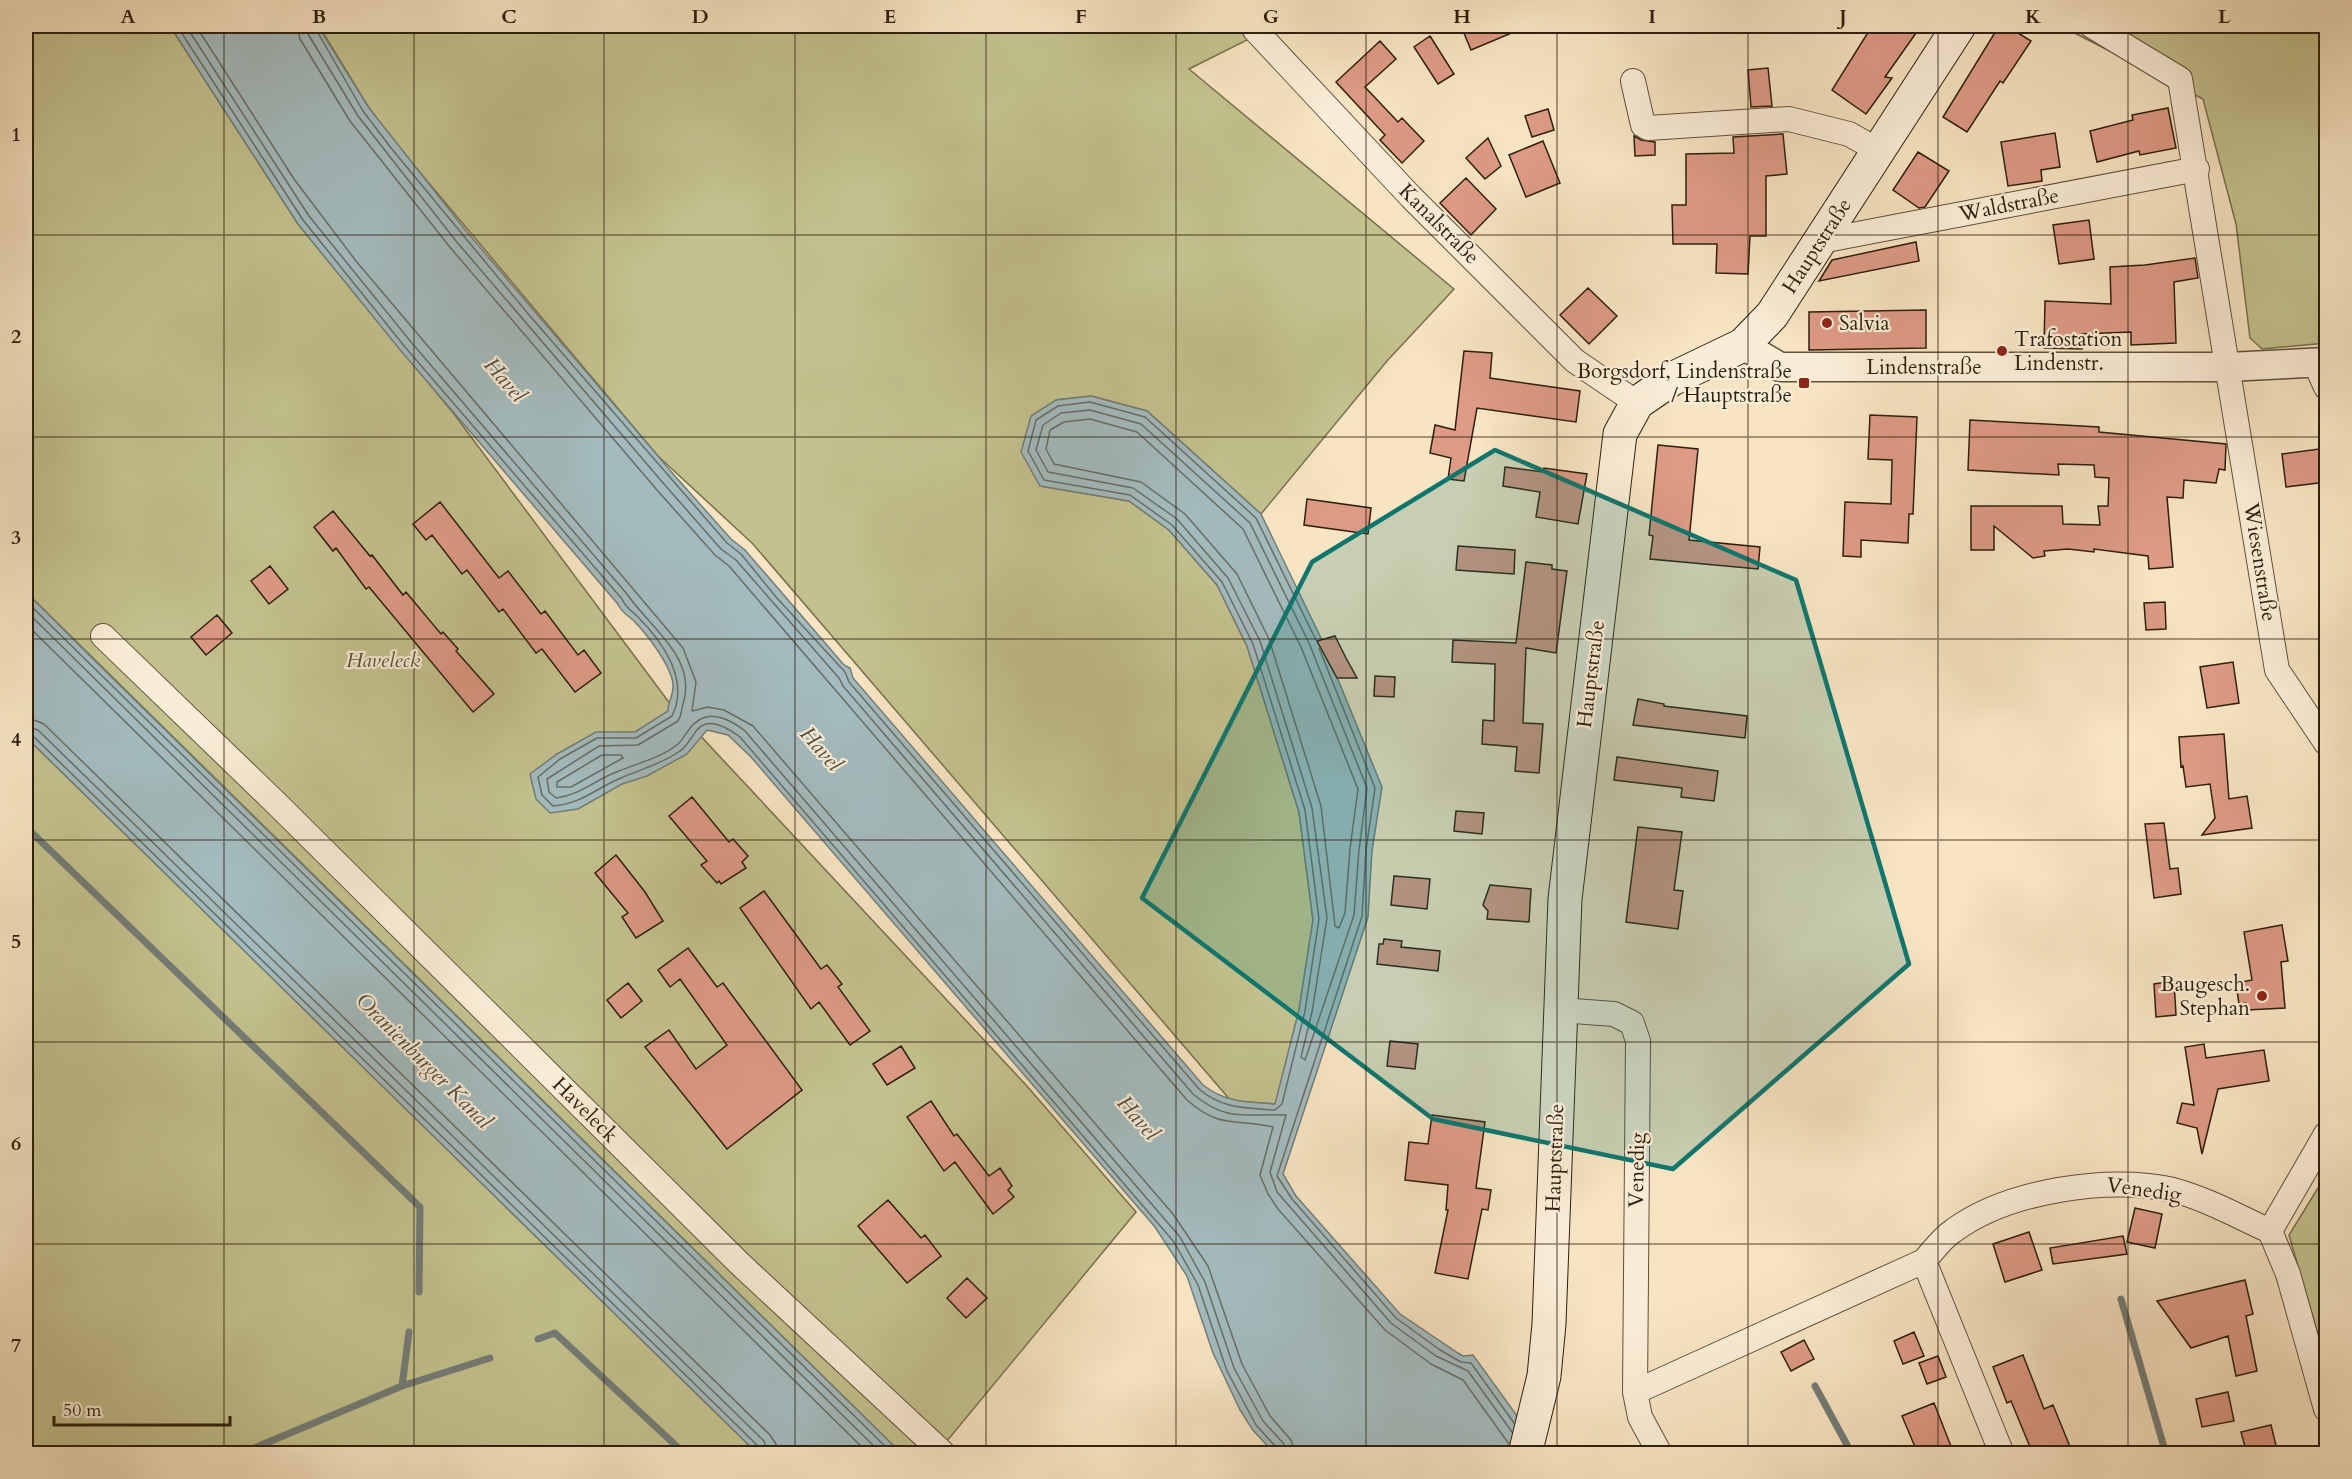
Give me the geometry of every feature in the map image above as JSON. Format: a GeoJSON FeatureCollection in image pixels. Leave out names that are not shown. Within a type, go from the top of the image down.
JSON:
{"type":"FeatureCollection","features":[{"type":"Feature","properties":{"kind":"main road","name":"Hauptstraße"},"geometry":{"type":"LineString","coordinates":[[1525,1454],[1544,1376],[1549,1324],[1565,899],[1620,434],[1637,403],[1672,379],[1743,345],[1772,315],[1959,26]]}},
{"type":"Feature","properties":{"kind":"street"},"geometry":{"type":"LineString","coordinates":[[2092,26],[2180,79],[2197,169],[2228,367]]}},
{"type":"Feature","properties":{"kind":"street","name":"Kanalstraße"},"geometry":{"type":"LineString","coordinates":[[1255,30],[1411,196],[1575,361],[1637,403]]}},
{"type":"Feature","properties":{"kind":"street"},"geometry":{"type":"LineString","coordinates":[[1633,81],[1643,125],[1648,128],[1789,119],[1849,134],[1879,151]]}},
{"type":"Feature","properties":{"kind":"street","name":"Waldstraße"},"geometry":{"type":"LineString","coordinates":[[1821,241],[2197,169]]}},
{"type":"Feature","properties":{"kind":"street","name":"Lindenstraße"},"geometry":{"type":"LineString","coordinates":[[1743,345],[1780,367],[2228,367],[2323,371]]}},
{"type":"Feature","properties":{"kind":"street","name":"Wiesenstraße"},"geometry":{"type":"LineString","coordinates":[[2228,367],[2277,670],[2317,713],[2326,743]]}},
{"type":"Feature","properties":{"kind":"street","name":"Haveleck"},"geometry":{"type":"LineString","coordinates":[[103,636],[285,812],[738,1263],[944,1454]]}},
{"type":"Feature","properties":{"kind":"street","name":"Venedig"},"geometry":{"type":"LineString","coordinates":[[1560,1010],[1614,1014],[1632,1023],[1638,1041],[1635,1392],[1640,1417],[1660,1454]]}},
{"type":"Feature","properties":{"kind":"street"},"geometry":{"type":"LineString","coordinates":[[2326,1134],[2270,1231],[2288,1274],[2326,1409]]}},
{"type":"Feature","properties":{"kind":"street","name":"Venedig"},"geometry":{"type":"LineString","coordinates":[[1635,1392],[1924,1261],[1952,1231],[1985,1212],[2048,1192],[2098,1184],[2131,1184],[2174,1191],[2270,1231]]}},
{"type":"Feature","properties":{"kind":"street"},"geometry":{"type":"LineString","coordinates":[[1924,1261],[2002,1454]]}},
{"type":"Feature","properties":{"kind":"highlighted area"},"geometry":{"type":"Polygon","coordinates":[[[1495,450],[1796,580],[1909,964],[1673,1169],[1433,1119],[1142,898],[1312,562],[1495,450]]]}},
{"type":"Feature","properties":{"kind":"green space","name":"Haveleck"},"geometry":{"type":"Polygon","coordinates":[[[26,26],[170,26],[298,224],[454,414],[668,701],[1026,1085],[1136,1212],[937,1453],[901,1453],[26,592],[26,26]]]}},
{"type":"Feature","properties":{"kind":"green space"},"geometry":{"type":"Polygon","coordinates":[[[319,26],[1275,26],[1189,69],[1454,289],[1387,361],[1261,514],[1147,411],[1091,396],[1056,400],[1040,486],[1129,501],[1169,530],[1217,585],[1247,646],[1299,812],[1313,920],[1299,1010],[1276,1104],[1231,1101],[753,544],[658,456],[396,144],[369,108],[319,26]]]}},
{"type":"Feature","properties":{"kind":"green space"},"geometry":{"type":"Polygon","coordinates":[[[2061,26],[2326,26],[2326,343],[2262,349],[2250,338],[2236,224],[2203,99],[2061,26]]]}},
{"type":"Feature","properties":{"kind":"green space"},"geometry":{"type":"Polygon","coordinates":[[[26,737],[757,1453],[26,1453],[26,737]]]}},
{"type":"Feature","properties":{"kind":"green space"},"geometry":{"type":"Polygon","coordinates":[[[2326,1175],[2326,1362],[2289,1235],[2326,1175]]]}},
{"type":"Feature","properties":{"kind":"water","name":"Havel"},"geometry":{"type":"Polygon","coordinates":[[[170,26],[318,26],[369,108],[467,232],[674,475],[731,539],[745,550],[844,665],[850,668],[853,678],[1203,1085],[1229,1098],[1275,1104],[1299,1010],[1313,920],[1299,812],[1247,646],[1217,585],[1169,530],[1129,501],[1040,486],[1021,452],[1031,416],[1056,400],[1091,396],[1147,411],[1261,514],[1321,638],[1382,787],[1372,851],[1368,917],[1283,1174],[1296,1196],[1400,1314],[1463,1356],[1473,1355],[1544,1453],[1274,1453],[1252,1429],[1240,1410],[1213,1353],[1187,1276],[1155,1227],[751,757],[728,735],[707,730],[687,754],[647,776],[622,784],[578,809],[550,813],[536,799],[530,774],[557,754],[596,732],[635,732],[668,711],[673,684],[668,668],[644,633],[622,611],[401,351],[298,224],[170,26]]]}},
{"type":"Feature","properties":{"kind":"water","name":"Oranienburger Kanal"},"geometry":{"type":"Polygon","coordinates":[[[26,592],[901,1453],[757,1453],[26,737],[26,592]]]}},
{"type":"Feature","properties":{"kind":"building"},"geometry":{"type":"Polygon","coordinates":[[[1461,26],[1528,26],[1471,50],[1461,26]]]}},
{"type":"Feature","properties":{"kind":"building"},"geometry":{"type":"Polygon","coordinates":[[[1872,26],[1921,26],[1885,77],[1892,78],[1866,114],[1832,90],[1872,26]]]}},
{"type":"Feature","properties":{"kind":"building"},"geometry":{"type":"Polygon","coordinates":[[[1999,26],[2007,26],[2031,41],[2003,83],[2000,81],[1967,132],[1943,117],[1999,26]]]}},
{"type":"Feature","properties":{"kind":"building"},"geometry":{"type":"Polygon","coordinates":[[[1430,36],[1454,74],[1438,84],[1414,47],[1430,36]]]}},
{"type":"Feature","properties":{"kind":"building"},"geometry":{"type":"Polygon","coordinates":[[[1380,41],[1396,59],[1365,87],[1398,122],[1402,118],[1424,141],[1402,163],[1380,140],[1385,135],[1336,82],[1380,41]]]}},
{"type":"Feature","properties":{"kind":"building"},"geometry":{"type":"Polygon","coordinates":[[[1768,68],[1772,106],[1751,107],[1748,70],[1768,68]]]}},
{"type":"Feature","properties":{"kind":"building"},"geometry":{"type":"Polygon","coordinates":[[[2168,108],[2176,148],[2140,155],[2139,151],[2097,162],[2090,131],[2133,120],[2132,115],[2168,108]]]}},
{"type":"Feature","properties":{"kind":"building"},"geometry":{"type":"Polygon","coordinates":[[[1548,109],[1554,130],[1532,137],[1525,116],[1548,109]]]}},
{"type":"Feature","properties":{"kind":"building"},"geometry":{"type":"Polygon","coordinates":[[[2055,133],[2060,167],[2041,170],[2042,181],[2008,186],[2001,142],[2055,133]]]}},
{"type":"Feature","properties":{"kind":"building"},"geometry":{"type":"Polygon","coordinates":[[[1783,134],[1787,174],[1766,176],[1766,236],[1750,236],[1748,274],[1716,273],[1717,244],[1673,244],[1672,205],[1686,205],[1686,154],[1734,153],[1733,137],[1783,134]]]}},
{"type":"Feature","properties":{"kind":"building"},"geometry":{"type":"Polygon","coordinates":[[[1634,136],[1641,140],[1655,142],[1655,155],[1635,156],[1634,136]]]}},
{"type":"Feature","properties":{"kind":"building"},"geometry":{"type":"Polygon","coordinates":[[[1488,138],[1501,166],[1485,179],[1466,158],[1488,138]]]}},
{"type":"Feature","properties":{"kind":"building"},"geometry":{"type":"Polygon","coordinates":[[[1543,141],[1560,183],[1526,197],[1509,155],[1543,141]]]}},
{"type":"Feature","properties":{"kind":"building"},"geometry":{"type":"Polygon","coordinates":[[[1918,152],[1949,171],[1925,207],[1919,208],[1893,190],[1918,152]]]}},
{"type":"Feature","properties":{"kind":"building"},"geometry":{"type":"Polygon","coordinates":[[[1466,178],[1496,209],[1471,235],[1440,203],[1466,178]]]}},
{"type":"Feature","properties":{"kind":"building"},"geometry":{"type":"Polygon","coordinates":[[[2089,220],[2094,259],[2059,264],[2053,225],[2089,220]]]}},
{"type":"Feature","properties":{"kind":"building"},"geometry":{"type":"Polygon","coordinates":[[[1916,242],[1919,261],[1819,281],[1832,260],[1916,242]]]}},
{"type":"Feature","properties":{"kind":"building"},"geometry":{"type":"Polygon","coordinates":[[[2195,258],[2198,278],[2174,282],[2176,343],[2131,345],[2131,332],[2082,334],[2082,349],[2044,348],[2045,301],[2111,304],[2110,267],[2195,258]]]}},
{"type":"Feature","properties":{"kind":"building"},"geometry":{"type":"Polygon","coordinates":[[[1588,288],[1617,316],[1589,344],[1560,315],[1588,288]]]}},
{"type":"Feature","properties":{"kind":"building"},"geometry":{"type":"Polygon","coordinates":[[[1926,310],[1926,348],[1809,350],[1809,312],[1926,310]]]}},
{"type":"Feature","properties":{"kind":"building"},"geometry":{"type":"Polygon","coordinates":[[[1464,351],[1492,353],[1490,378],[1580,391],[1576,422],[1477,408],[1464,481],[1448,479],[1451,458],[1430,453],[1435,425],[1455,430],[1464,351]]]}},
{"type":"Feature","properties":{"kind":"building"},"geometry":{"type":"Polygon","coordinates":[[[1870,415],[1917,417],[1913,514],[1909,514],[1908,543],[1861,540],[1861,557],[1843,556],[1845,502],[1891,504],[1892,460],[1868,459],[1870,415]]]}},
{"type":"Feature","properties":{"kind":"building"},"geometry":{"type":"Polygon","coordinates":[[[1970,420],[2099,427],[2099,432],[2226,444],[2225,470],[2219,469],[2216,483],[2184,480],[2183,498],[2167,497],[2173,567],[2149,569],[2148,556],[2094,549],[2094,552],[2068,549],[2044,551],[2045,556],[2033,558],[1994,526],[1994,550],[1971,550],[1971,506],[2062,506],[2063,524],[2100,525],[2098,506],[2108,506],[2109,478],[2095,477],[2094,465],[2058,464],[2059,475],[1968,470],[1970,420]]]}},
{"type":"Feature","properties":{"kind":"building"},"geometry":{"type":"Polygon","coordinates":[[[1658,445],[1698,449],[1689,540],[1760,547],[1758,569],[1650,559],[1653,536],[1649,535],[1658,445]]]}},
{"type":"Feature","properties":{"kind":"building"},"geometry":{"type":"Polygon","coordinates":[[[2326,448],[2326,482],[2286,487],[2282,454],[2326,448]]]}},
{"type":"Feature","properties":{"kind":"building"},"geometry":{"type":"Polygon","coordinates":[[[1505,467],[1543,472],[1544,468],[1587,474],[1578,524],[1536,517],[1540,492],[1503,486],[1505,467]]]}},
{"type":"Feature","properties":{"kind":"building"},"geometry":{"type":"Polygon","coordinates":[[[1307,499],[1371,508],[1368,534],[1304,525],[1307,499]]]}},
{"type":"Feature","properties":{"kind":"building"},"geometry":{"type":"Polygon","coordinates":[[[440,502],[499,578],[508,571],[541,614],[545,611],[578,655],[584,650],[601,673],[575,692],[542,649],[536,653],[503,609],[499,612],[467,570],[462,574],[432,535],[426,540],[413,524],[440,502]]]}},
{"type":"Feature","properties":{"kind":"building"},"geometry":{"type":"Polygon","coordinates":[[[333,511],[403,595],[406,592],[441,634],[443,632],[458,649],[456,651],[494,694],[473,712],[369,587],[366,589],[336,548],[333,551],[314,527],[333,511]]]}},
{"type":"Feature","properties":{"kind":"building"},"geometry":{"type":"Polygon","coordinates":[[[1458,546],[1515,550],[1514,574],[1456,570],[1458,546]]]}},
{"type":"Feature","properties":{"kind":"building"},"geometry":{"type":"Polygon","coordinates":[[[1526,562],[1552,565],[1552,569],[1567,571],[1556,653],[1526,648],[1523,723],[1543,724],[1539,773],[1515,771],[1517,747],[1482,744],[1483,720],[1494,721],[1495,664],[1452,662],[1453,640],[1516,643],[1526,562]]]}},
{"type":"Feature","properties":{"kind":"building"},"geometry":{"type":"Polygon","coordinates":[[[270,566],[288,589],[269,604],[251,581],[270,566]]]}},
{"type":"Feature","properties":{"kind":"building"},"geometry":{"type":"Polygon","coordinates":[[[2165,602],[2166,629],[2146,630],[2144,603],[2165,602]]]}},
{"type":"Feature","properties":{"kind":"building"},"geometry":{"type":"Polygon","coordinates":[[[217,615],[232,633],[206,655],[191,637],[217,615]]]}},
{"type":"Feature","properties":{"kind":"building"},"geometry":{"type":"Polygon","coordinates":[[[1335,636],[1357,678],[1337,678],[1317,641],[1335,636]]]}},
{"type":"Feature","properties":{"kind":"building"},"geometry":{"type":"Polygon","coordinates":[[[2233,662],[2239,703],[2207,708],[2200,667],[2233,662]]]}},
{"type":"Feature","properties":{"kind":"building"},"geometry":{"type":"Polygon","coordinates":[[[1375,676],[1395,677],[1394,697],[1374,696],[1375,676]]]}},
{"type":"Feature","properties":{"kind":"building"},"geometry":{"type":"Polygon","coordinates":[[[1638,699],[1664,704],[1664,706],[1747,716],[1745,738],[1633,725],[1638,699]]]}},
{"type":"Feature","properties":{"kind":"building"},"geometry":{"type":"Polygon","coordinates":[[[2224,734],[2229,799],[2247,796],[2252,828],[2202,835],[2215,818],[2210,784],[2186,787],[2183,766],[2181,767],[2179,737],[2224,734]]]}},
{"type":"Feature","properties":{"kind":"building"},"geometry":{"type":"Polygon","coordinates":[[[1617,757],[1718,771],[1714,801],[1681,797],[1682,788],[1614,780],[1617,757]]]}},
{"type":"Feature","properties":{"kind":"building"},"geometry":{"type":"Polygon","coordinates":[[[692,797],[729,842],[733,839],[748,856],[742,862],[746,868],[721,884],[719,881],[717,883],[701,865],[707,861],[669,816],[692,797]]]}},
{"type":"Feature","properties":{"kind":"building"},"geometry":{"type":"Polygon","coordinates":[[[1456,811],[1484,813],[1482,834],[1454,831],[1456,811]]]}},
{"type":"Feature","properties":{"kind":"building"},"geometry":{"type":"Polygon","coordinates":[[[2164,823],[2170,869],[2178,868],[2181,894],[2154,898],[2145,824],[2164,823]]]}},
{"type":"Feature","properties":{"kind":"building"},"geometry":{"type":"Polygon","coordinates":[[[1638,827],[1682,832],[1674,890],[1683,891],[1678,929],[1626,922],[1638,827]]]}},
{"type":"Feature","properties":{"kind":"building"},"geometry":{"type":"Polygon","coordinates":[[[616,855],[645,892],[663,921],[636,938],[622,917],[628,913],[595,873],[616,855]]]}},
{"type":"Feature","properties":{"kind":"building"},"geometry":{"type":"Polygon","coordinates":[[[1394,876],[1430,879],[1427,909],[1391,905],[1394,876]]]}},
{"type":"Feature","properties":{"kind":"building"},"geometry":{"type":"Polygon","coordinates":[[[1490,885],[1531,889],[1529,922],[1487,919],[1488,911],[1483,905],[1490,885]]]}},
{"type":"Feature","properties":{"kind":"building"},"geometry":{"type":"Polygon","coordinates":[[[764,891],[821,969],[827,965],[842,984],[838,987],[870,1031],[850,1045],[819,1002],[811,1009],[740,908],[764,891]]]}},
{"type":"Feature","properties":{"kind":"building"},"geometry":{"type":"Polygon","coordinates":[[[2282,925],[2288,961],[2281,962],[2285,1008],[2247,1010],[2246,1003],[2239,1004],[2236,983],[2252,980],[2244,932],[2282,925]]]}},
{"type":"Feature","properties":{"kind":"building"},"geometry":{"type":"Polygon","coordinates":[[[1384,939],[1402,941],[1401,947],[1440,951],[1438,971],[1377,964],[1379,944],[1383,944],[1384,939]]]}},
{"type":"Feature","properties":{"kind":"building"},"geometry":{"type":"Polygon","coordinates":[[[688,948],[717,987],[723,983],[802,1090],[727,1149],[645,1047],[669,1030],[696,1069],[727,1045],[680,979],[670,987],[658,970],[688,948]]]}},
{"type":"Feature","properties":{"kind":"building"},"geometry":{"type":"Polygon","coordinates":[[[2174,981],[2176,1015],[2156,1017],[2154,984],[2174,981]]]}},
{"type":"Feature","properties":{"kind":"building"},"geometry":{"type":"Polygon","coordinates":[[[628,983],[642,1001],[621,1018],[607,1000],[628,983]]]}},
{"type":"Feature","properties":{"kind":"building"},"geometry":{"type":"Polygon","coordinates":[[[1390,1041],[1418,1044],[1415,1069],[1387,1066],[1390,1041]]]}},
{"type":"Feature","properties":{"kind":"building"},"geometry":{"type":"Polygon","coordinates":[[[2204,1044],[2206,1058],[2264,1050],[2269,1081],[2218,1089],[2202,1154],[2197,1128],[2177,1123],[2182,1103],[2194,1105],[2185,1047],[2204,1044]]]}},
{"type":"Feature","properties":{"kind":"building"},"geometry":{"type":"Polygon","coordinates":[[[901,1046],[915,1068],[887,1085],[873,1064],[901,1046]]]}},
{"type":"Feature","properties":{"kind":"building"},"geometry":{"type":"Polygon","coordinates":[[[931,1101],[954,1136],[957,1134],[989,1176],[1000,1168],[1012,1186],[1008,1190],[1014,1197],[993,1214],[955,1162],[944,1171],[907,1117],[931,1101]]]}},
{"type":"Feature","properties":{"kind":"building"},"geometry":{"type":"Polygon","coordinates":[[[1432,1115],[1485,1122],[1476,1188],[1491,1190],[1488,1210],[1482,1209],[1468,1279],[1435,1273],[1448,1210],[1446,1210],[1448,1185],[1405,1180],[1409,1142],[1428,1144],[1432,1115]]]}},
{"type":"Feature","properties":{"kind":"building"},"geometry":{"type":"Polygon","coordinates":[[[888,1200],[921,1238],[925,1235],[941,1256],[907,1283],[858,1226],[888,1200]]]}},
{"type":"Feature","properties":{"kind":"building"},"geometry":{"type":"Polygon","coordinates":[[[2135,1208],[2162,1214],[2155,1248],[2127,1242],[2135,1208]]]}},
{"type":"Feature","properties":{"kind":"building"},"geometry":{"type":"Polygon","coordinates":[[[2029,1232],[2042,1270],[2005,1282],[1993,1244],[2029,1232]]]}},
{"type":"Feature","properties":{"kind":"building"},"geometry":{"type":"Polygon","coordinates":[[[2123,1236],[2127,1254],[2053,1264],[2050,1248],[2123,1236]]]}},
{"type":"Feature","properties":{"kind":"building"},"geometry":{"type":"Polygon","coordinates":[[[967,1278],[987,1298],[966,1318],[947,1298],[967,1278]]]}},
{"type":"Feature","properties":{"kind":"building"},"geometry":{"type":"Polygon","coordinates":[[[2245,1280],[2253,1314],[2246,1316],[2257,1371],[2236,1376],[2228,1336],[2191,1348],[2157,1301],[2245,1280]]]}},
{"type":"Feature","properties":{"kind":"building"},"geometry":{"type":"Polygon","coordinates":[[[1914,1332],[1924,1356],[1903,1364],[1894,1341],[1914,1332]]]}},
{"type":"Feature","properties":{"kind":"building"},"geometry":{"type":"Polygon","coordinates":[[[1804,1340],[1814,1359],[1791,1371],[1781,1352],[1804,1340]]]}},
{"type":"Feature","properties":{"kind":"building"},"geometry":{"type":"Polygon","coordinates":[[[2023,1355],[2044,1409],[2053,1405],[2073,1454],[2033,1454],[2011,1401],[2007,1403],[1993,1367],[2023,1355]]]}},
{"type":"Feature","properties":{"kind":"building"},"geometry":{"type":"Polygon","coordinates":[[[1938,1356],[1946,1377],[1927,1384],[1919,1363],[1938,1356]]]}},
{"type":"Feature","properties":{"kind":"building"},"geometry":{"type":"Polygon","coordinates":[[[2228,1392],[2234,1421],[2202,1427],[2196,1399],[2228,1392]]]}},
{"type":"Feature","properties":{"kind":"building"},"geometry":{"type":"Polygon","coordinates":[[[1934,1403],[1954,1454],[1918,1454],[1902,1416],[1934,1403]]]}},
{"type":"Feature","properties":{"kind":"building"},"geometry":{"type":"Polygon","coordinates":[[[2271,1425],[2278,1454],[2247,1454],[2241,1432],[2271,1425]]]}},
{"type":"Feature","properties":{"kind":"waterway"},"geometry":{"type":"LineString","coordinates":[[26,827],[420,1207],[419,1292]]}},
{"type":"Feature","properties":{"kind":"waterway"},"geometry":{"type":"LineString","coordinates":[[2121,1299],[2166,1454]]}},
{"type":"Feature","properties":{"kind":"waterway"},"geometry":{"type":"LineString","coordinates":[[402,1386],[409,1332]]}},
{"type":"Feature","properties":{"kind":"waterway"},"geometry":{"type":"LineString","coordinates":[[538,1339],[555,1333],[685,1454]]}},
{"type":"Feature","properties":{"kind":"waterway"},"geometry":{"type":"LineString","coordinates":[[240,1454],[402,1386],[490,1358]]}},
{"type":"Feature","properties":{"kind":"waterway"},"geometry":{"type":"LineString","coordinates":[[1815,1386],[1852,1454]]}},
{"type":"Feature","properties":{"kind":"place","name":"Salvia"},"geometry":{"type":"Point","coordinates":[1827,323]}},
{"type":"Feature","properties":{"kind":"place","name":"Trafostation Lindenstr."},"geometry":{"type":"Point","coordinates":[2002,351]}},
{"type":"Feature","properties":{"kind":"place","name":"Borgsdorf, Lindenstraße / Hauptstraße"},"geometry":{"type":"Point","coordinates":[1804,383]}},
{"type":"Feature","properties":{"kind":"place","name":"Baugesch. Stephan"},"geometry":{"type":"Point","coordinates":[2262,996]}}]}
